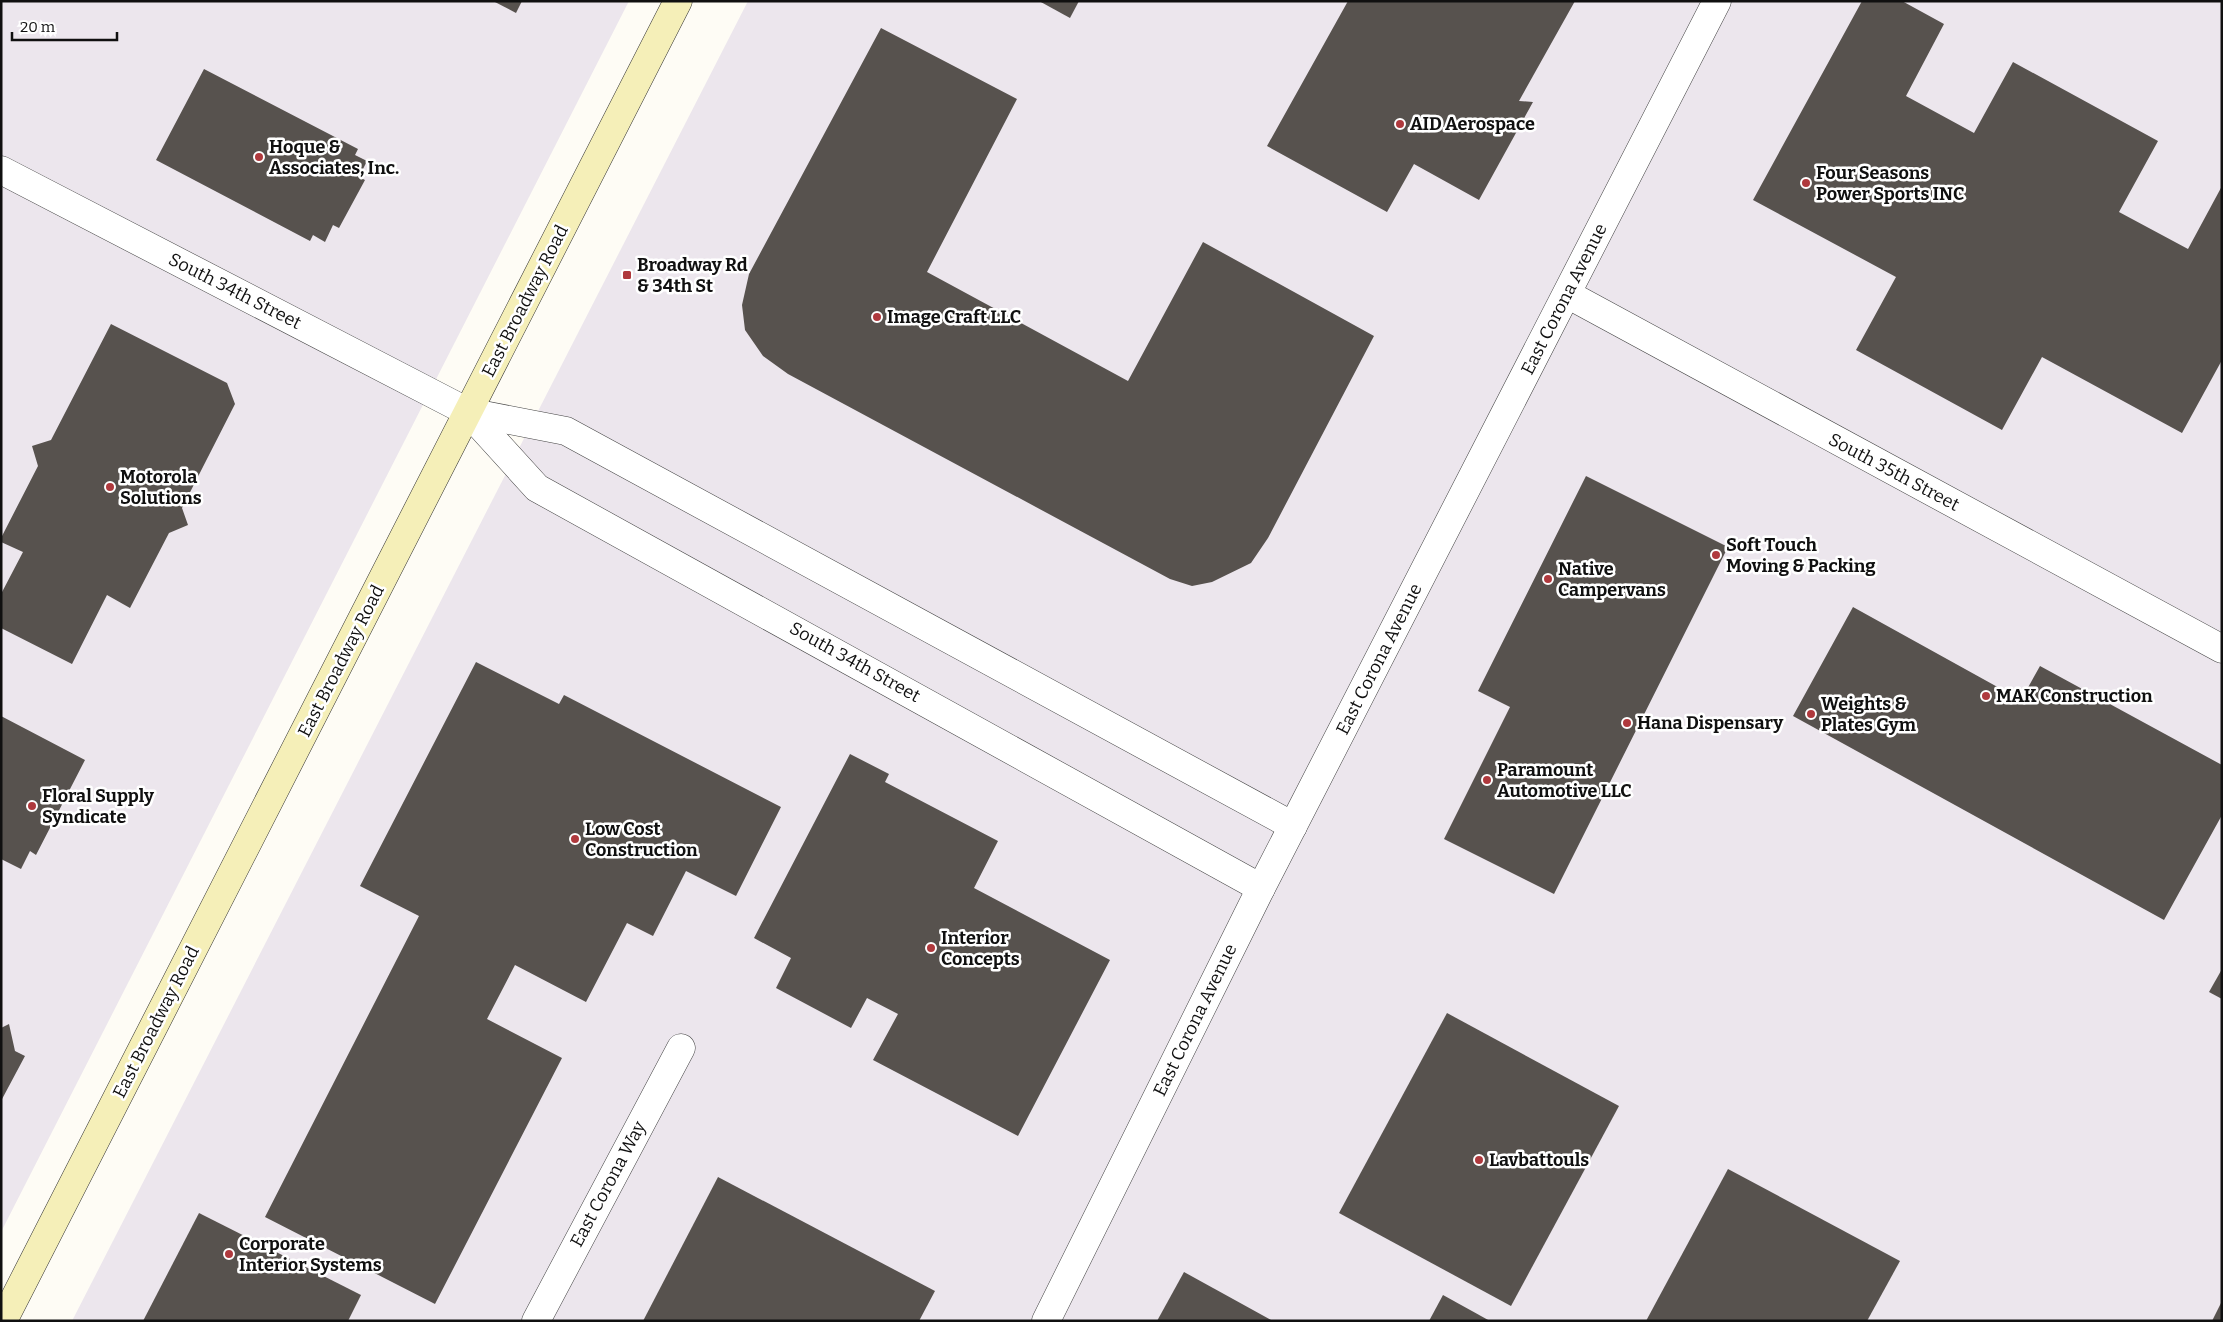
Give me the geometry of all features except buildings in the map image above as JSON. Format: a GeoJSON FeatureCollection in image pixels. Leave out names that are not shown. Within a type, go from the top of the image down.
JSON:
{"type":"FeatureCollection","features":[{"type":"Feature","properties":{"kind":"main road","name":"East Broadway Road"},"geometry":{"type":"LineString","coordinates":[[3,1321],[678,1]]}},
{"type":"Feature","properties":{"kind":"street","name":"East Corona Avenue"},"geometry":{"type":"LineString","coordinates":[[1046,1321],[1261,888],[1717,1]]}},
{"type":"Feature","properties":{"kind":"street","name":"South 34th Street"},"geometry":{"type":"LineString","coordinates":[[1,170],[468,412],[566,431],[1293,826]]}},
{"type":"Feature","properties":{"kind":"street","name":"South 35th Street"},"geometry":{"type":"LineString","coordinates":[[1567,294],[2222,649]]}},
{"type":"Feature","properties":{"kind":"street","name":"South 34th Street"},"geometry":{"type":"LineString","coordinates":[[468,412],[537,488],[1261,888]]}},
{"type":"Feature","properties":{"kind":"street","name":"East Corona Way"},"geometry":{"type":"LineString","coordinates":[[536,1321],[681,1048]]}},
{"type":"Feature","properties":{"kind":"shaded area"},"geometry":{"type":"Polygon","coordinates":[[[1,1],[629,1],[1,1232],[1,1]]]}},
{"type":"Feature","properties":{"kind":"shaded area"},"geometry":{"type":"Polygon","coordinates":[[[748,1],[2222,1],[2222,1321],[72,1321],[748,1]]]}},
{"type":"Feature","properties":{"kind":"place","name":"AID Aerospace"},"geometry":{"type":"Point","coordinates":[1400,124]}},
{"type":"Feature","properties":{"kind":"place","name":"Hoque & Associates, Inc."},"geometry":{"type":"Point","coordinates":[259,157]}},
{"type":"Feature","properties":{"kind":"place","name":"Four Seasons Power Sports INC"},"geometry":{"type":"Point","coordinates":[1806,183]}},
{"type":"Feature","properties":{"kind":"place","name":"Broadway Rd & 34th St"},"geometry":{"type":"Point","coordinates":[627,275]}},
{"type":"Feature","properties":{"kind":"place","name":"Image Craft LLC"},"geometry":{"type":"Point","coordinates":[877,317]}},
{"type":"Feature","properties":{"kind":"place","name":"Motorola Solutions"},"geometry":{"type":"Point","coordinates":[110,487]}},
{"type":"Feature","properties":{"kind":"place","name":"Soft Touch Moving & Packing"},"geometry":{"type":"Point","coordinates":[1716,555]}},
{"type":"Feature","properties":{"kind":"place","name":"Native Campervans"},"geometry":{"type":"Point","coordinates":[1548,579]}},
{"type":"Feature","properties":{"kind":"place","name":"MAK Construction"},"geometry":{"type":"Point","coordinates":[1986,696]}},
{"type":"Feature","properties":{"kind":"place","name":"Weights & Plates Gym"},"geometry":{"type":"Point","coordinates":[1811,714]}},
{"type":"Feature","properties":{"kind":"place","name":"Hana Dispensary"},"geometry":{"type":"Point","coordinates":[1627,723]}},
{"type":"Feature","properties":{"kind":"place","name":"Paramount Automotive LLC"},"geometry":{"type":"Point","coordinates":[1487,780]}},
{"type":"Feature","properties":{"kind":"place","name":"Floral Supply Syndicate"},"geometry":{"type":"Point","coordinates":[32,806]}},
{"type":"Feature","properties":{"kind":"place","name":"Low Cost Construction"},"geometry":{"type":"Point","coordinates":[575,839]}},
{"type":"Feature","properties":{"kind":"place","name":"Interior Concepts"},"geometry":{"type":"Point","coordinates":[931,948]}},
{"type":"Feature","properties":{"kind":"place","name":"Lavbattouls"},"geometry":{"type":"Point","coordinates":[1479,1160]}},
{"type":"Feature","properties":{"kind":"place","name":"Corporate Interior Systems"},"geometry":{"type":"Point","coordinates":[229,1254]}}]}
